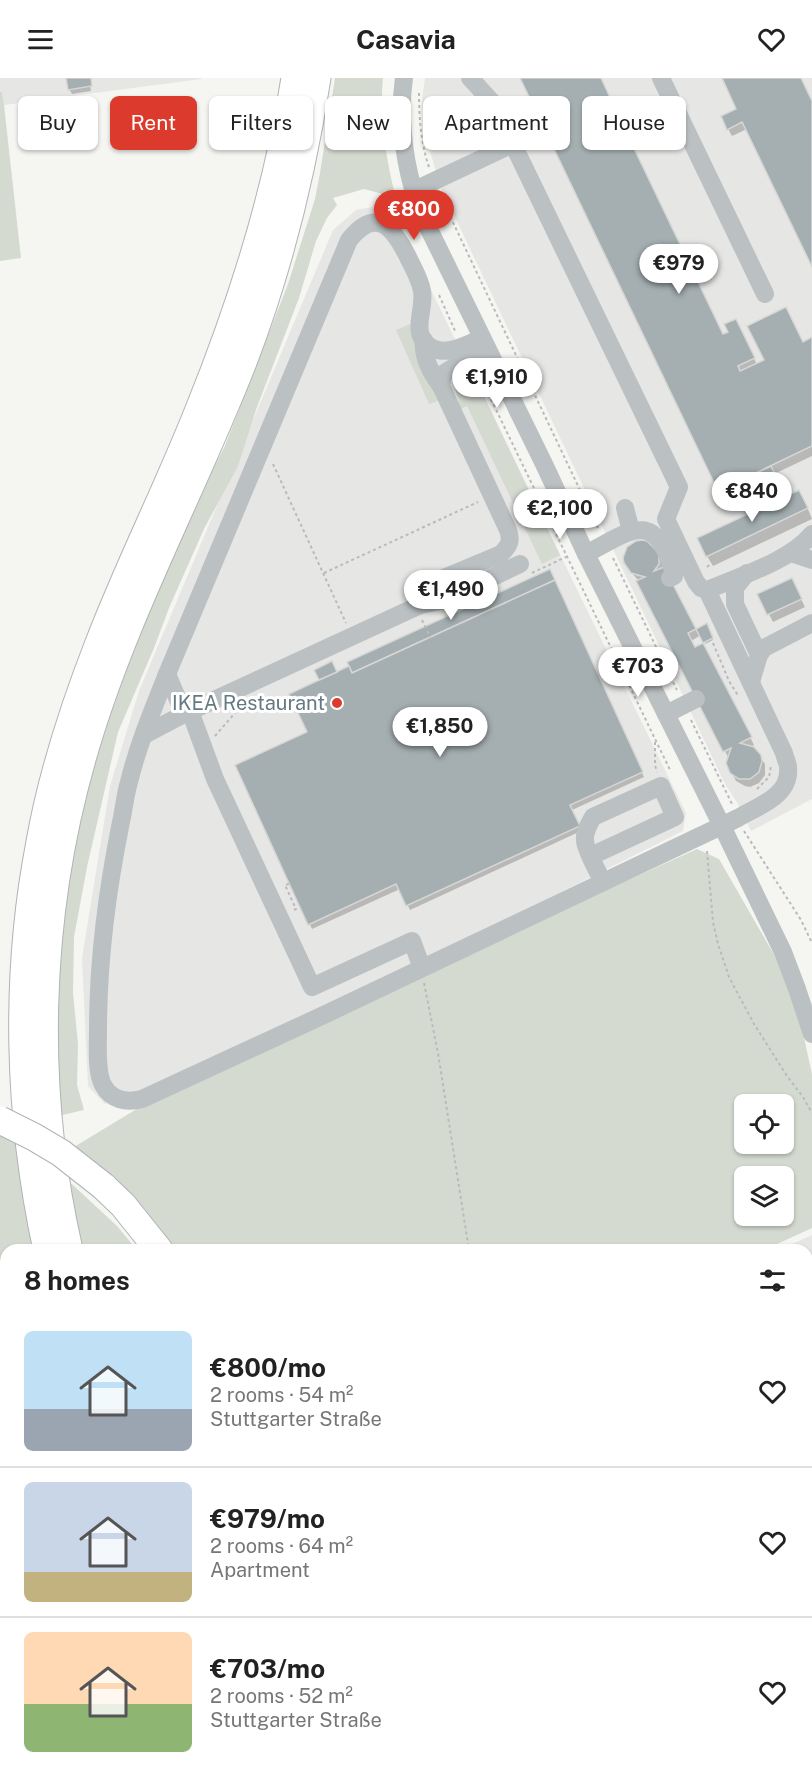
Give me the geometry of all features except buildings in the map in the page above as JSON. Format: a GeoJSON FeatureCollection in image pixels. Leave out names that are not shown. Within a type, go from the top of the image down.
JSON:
{"type":"FeatureCollection","features":[{"type":"Feature","properties":{"kind":"highway"},"geometry":{"type":"LineString","coordinates":[[46,1244],[32,1172],[23,1053],[25,955],[39,843],[62,752],[99,642],[197,415],[237,311],[255,257],[271,197],[283,147],[295,78]]}},
{"type":"Feature","properties":{"kind":"highway"},"geometry":{"type":"LineString","coordinates":[[68,1244],[54,1170],[48,1111],[45,1041],[47,954],[53,901],[70,808],[82,758],[121,648],[218,422],[258,318],[293,201],[317,78]]}},
{"type":"Feature","properties":{"kind":"highway"},"geometry":{"type":"LineString","coordinates":[[0,1120],[61,1153],[103,1186],[123,1205],[154,1244]]}},
{"type":"Feature","properties":{"kind":"street"},"geometry":{"type":"LineString","coordinates":[[470,78],[487,96]]}},
{"type":"Feature","properties":{"kind":"street"},"geometry":{"type":"LineString","coordinates":[[661,78],[765,294]]}},
{"type":"Feature","properties":{"kind":"street"},"geometry":{"type":"LineString","coordinates":[[412,82],[403,126],[413,191],[431,233],[544,464],[577,555],[666,714],[783,952],[812,1034]]}},
{"type":"Feature","properties":{"kind":"street"},"geometry":{"type":"LineString","coordinates":[[413,191],[501,150]]}},
{"type":"Feature","properties":{"kind":"street"},"geometry":{"type":"LineString","coordinates":[[516,150],[679,488],[666,519],[701,588],[707,590],[791,553],[812,534]]}},
{"type":"Feature","properties":{"kind":"street"},"geometry":{"type":"LineString","coordinates":[[485,344],[443,351],[423,340],[420,334],[423,293],[399,239],[387,226],[379,223],[364,225],[356,231],[345,248],[167,674],[129,782],[113,862],[99,977],[99,1073],[102,1084],[110,1095],[130,1102],[142,1099],[722,826],[735,810],[776,796],[787,784],[788,767],[784,753],[707,590]]}},
{"type":"Feature","properties":{"kind":"street"},"geometry":{"type":"LineString","coordinates":[[144,735],[187,712],[418,606],[445,600],[523,570],[492,495],[441,386],[433,377],[422,351],[423,340]]}},
{"type":"Feature","properties":{"kind":"street"},"geometry":{"type":"LineString","coordinates":[[441,386],[443,374],[485,344]]}},
{"type":"Feature","properties":{"kind":"street"},"geometry":{"type":"LineString","coordinates":[[625,508],[631,531]]}},
{"type":"Feature","properties":{"kind":"street"},"geometry":{"type":"LineString","coordinates":[[577,555],[631,531],[646,529],[655,534],[661,543],[673,568],[674,576],[670,578]]}},
{"type":"Feature","properties":{"kind":"street"},"geometry":{"type":"LineString","coordinates":[[418,606],[430,597],[446,577],[501,554],[510,543]]}},
{"type":"Feature","properties":{"kind":"street"},"geometry":{"type":"LineString","coordinates":[[791,553],[812,560]]}},
{"type":"Feature","properties":{"kind":"street"},"geometry":{"type":"LineString","coordinates":[[747,573],[735,588],[735,604],[759,655]]}},
{"type":"Feature","properties":{"kind":"street"},"geometry":{"type":"LineString","coordinates":[[751,682],[759,655],[764,648],[812,623]]}},
{"type":"Feature","properties":{"kind":"street"},"geometry":{"type":"LineString","coordinates":[[167,674],[187,712],[215,779],[312,987],[412,941],[422,968]]}},
{"type":"Feature","properties":{"kind":"street"},"geometry":{"type":"LineString","coordinates":[[666,714],[690,702]]}},
{"type":"Feature","properties":{"kind":"street"},"geometry":{"type":"LineString","coordinates":[[591,856],[675,818],[668,783],[593,817],[587,828],[585,841],[591,856],[603,882]]}},
{"type":"Feature","properties":{"kind":"path"},"geometry":{"type":"LineString","coordinates":[[412,82],[424,147],[434,182],[605,544],[690,702],[750,841],[795,910],[812,943]]}},
{"type":"Feature","properties":{"kind":"path"},"geometry":{"type":"LineString","coordinates":[[488,393],[577,555],[654,739],[668,783]]}},
{"type":"Feature","properties":{"kind":"path"},"geometry":{"type":"LineString","coordinates":[[261,449],[267,452],[352,636]]}},
{"type":"Feature","properties":{"kind":"path"},"geometry":{"type":"LineString","coordinates":[[324,573],[492,495]]}},
{"type":"Feature","properties":{"kind":"path"},"geometry":{"type":"LineString","coordinates":[[692,573],[707,566],[722,554],[779,526],[778,522]]}},
{"type":"Feature","properties":{"kind":"path"},"geometry":{"type":"LineString","coordinates":[[523,570],[577,555]]}},
{"type":"Feature","properties":{"kind":"path"},"geometry":{"type":"LineString","coordinates":[[711,639],[729,681],[740,699]]}},
{"type":"Feature","properties":{"kind":"path"},"geometry":{"type":"LineString","coordinates":[[211,741],[247,698]]}},
{"type":"Feature","properties":{"kind":"path"},"geometry":{"type":"LineString","coordinates":[[654,739],[655,765],[668,783]]}},
{"type":"Feature","properties":{"kind":"path"},"geometry":{"type":"LineString","coordinates":[[756,790],[769,777],[772,762]]}},
{"type":"Feature","properties":{"kind":"path"},"geometry":{"type":"LineString","coordinates":[[735,810],[738,799]]}},
{"type":"Feature","properties":{"kind":"path"},"geometry":{"type":"LineString","coordinates":[[700,836],[709,858],[708,875],[713,922],[729,977],[754,1024],[812,1113]]}},
{"type":"Feature","properties":{"kind":"path"},"geometry":{"type":"LineString","coordinates":[[289,884],[285,885],[296,909]]}},
{"type":"Feature","properties":{"kind":"path"},"geometry":{"type":"LineString","coordinates":[[422,968],[469,1244]]}},
{"type":"Feature","properties":{"kind":"shaded area"},"geometry":{"type":"Polygon","coordinates":[[[0,78],[201,78],[72,96],[18,96],[18,103],[4,105],[2,92],[0,92],[0,78]]]}},
{"type":"Feature","properties":{"kind":"shaded area"},"geometry":{"type":"Polygon","coordinates":[[[335,78],[383,78],[382,96],[332,96],[335,78]]]}},
{"type":"Feature","properties":{"kind":"shaded area"},"geometry":{"type":"Polygon","coordinates":[[[425,78],[812,78],[812,799],[751,831],[725,784],[441,188],[430,150],[570,150],[570,96],[423,96],[423,112],[422,100],[425,78]]]}},
{"type":"Feature","properties":{"kind":"shaded area"},"geometry":{"type":"Polygon","coordinates":[[[0,92],[2,92],[4,105],[21,258],[0,261],[0,92]]]}},
{"type":"Feature","properties":{"kind":"shaded area"},"geometry":{"type":"Polygon","coordinates":[[[325,141],[325,150],[386,150],[395,195],[364,189],[333,198],[337,205],[327,218],[316,241],[299,298],[257,407],[238,466],[204,529],[118,732],[87,867],[74,937],[73,993],[78,1044],[77,1085],[84,1110],[58,1116],[54,975],[89,761],[189,513],[224,448],[288,284],[315,199],[325,141]]]}},
{"type":"Feature","properties":{"kind":"shaded area"},"geometry":{"type":"Polygon","coordinates":[[[373,207],[396,218],[686,813],[683,831],[435,955],[134,1093],[105,1104],[88,1086],[82,958],[110,786],[139,691],[333,230],[356,210],[373,207]]]}},
{"type":"Feature","properties":{"kind":"shaded area"},"geometry":{"type":"Polygon","coordinates":[[[410,324],[414,341],[440,400],[429,404],[396,330],[410,324]]]}},
{"type":"Feature","properties":{"kind":"shaded area"},"geometry":{"type":"Polygon","coordinates":[[[466,373],[483,394],[560,555],[542,564],[467,406],[459,410],[456,405],[459,401],[454,386],[457,378],[466,373]]]}},
{"type":"Feature","properties":{"kind":"shaded area"},"geometry":{"type":"Polygon","coordinates":[[[697,849],[719,859],[780,965],[799,1015],[812,1074],[812,1228],[777,1244],[165,1244],[74,1147],[140,1107],[333,1013],[697,849]]]}},
{"type":"Feature","properties":{"kind":"shaded area"},"geometry":{"type":"Polygon","coordinates":[[[0,1133],[17,1141],[35,1244],[0,1244],[0,1133]]]}},
{"type":"Feature","properties":{"kind":"shaded area"},"geometry":{"type":"Polygon","coordinates":[[[61,1174],[117,1226],[132,1244],[78,1244],[61,1174]]]}},
{"type":"Feature","properties":{"kind":"shaded area"},"geometry":{"type":"Polygon","coordinates":[[[812,1235],[812,1244],[792,1244],[812,1235]]]}},
{"type":"Feature","properties":{"kind":"place","name":"IKEA Restaurant"},"geometry":{"type":"Point","coordinates":[337,703]}}]}
